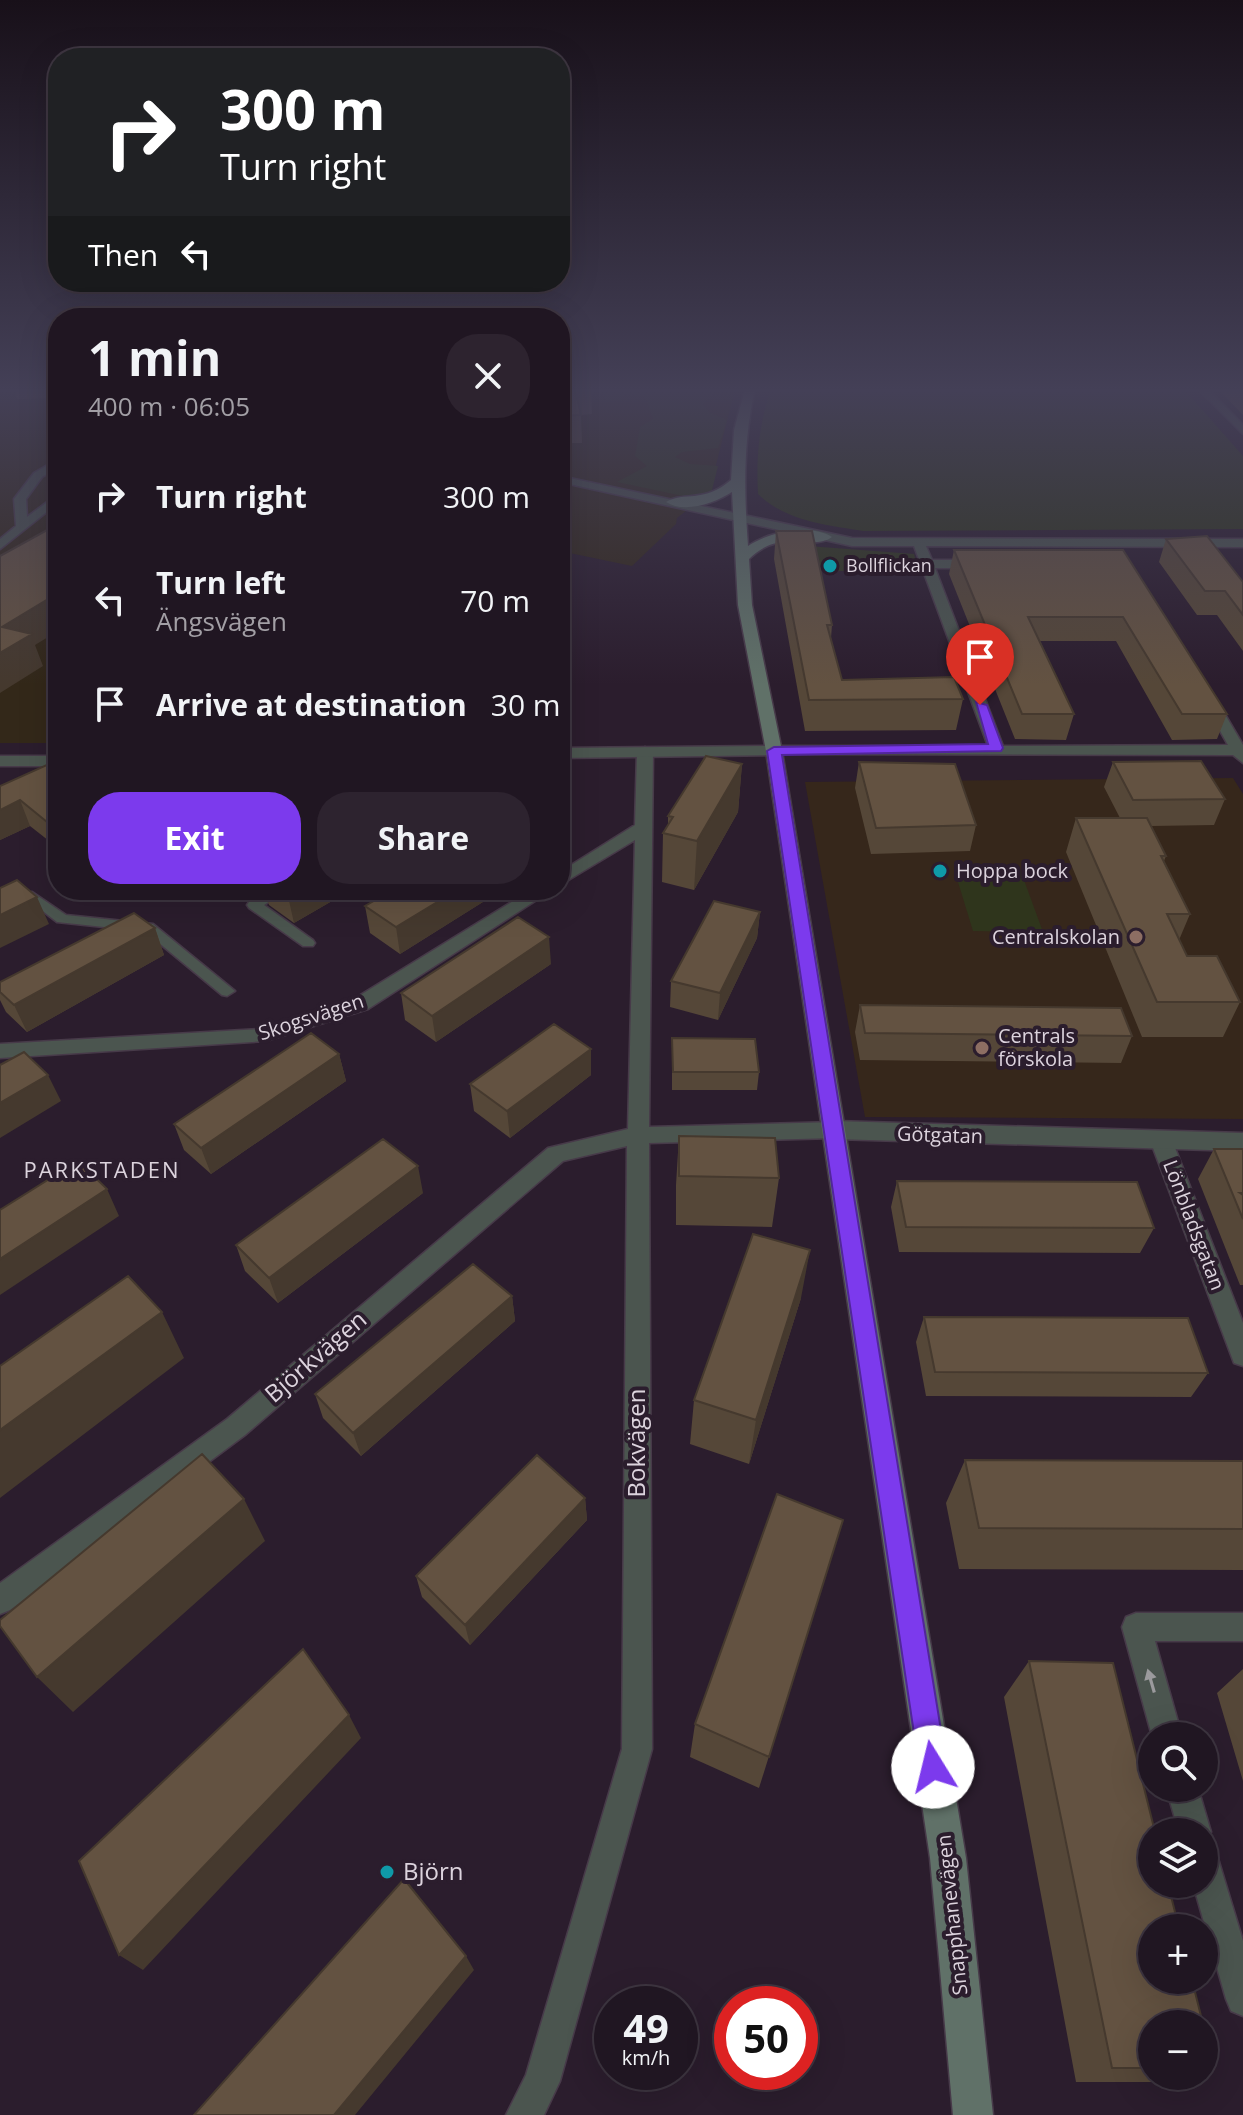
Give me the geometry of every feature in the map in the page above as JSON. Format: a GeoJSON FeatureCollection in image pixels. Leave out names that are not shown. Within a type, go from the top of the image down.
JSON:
{"type":"FeatureCollection","features":[{"type":"Feature","properties":{"kind":"main road"},"geometry":{"type":"LineString","coordinates":[[672,502],[711,500],[730,488]]}},
{"type":"Feature","properties":{"kind":"main road","name":"Snapphanevägen"},"geometry":{"type":"LineString","coordinates":[[737,488],[745,605],[774,751],[835,1130],[886,1482],[948,1858],[973,2115]]}},
{"type":"Feature","properties":{"kind":"main road"},"geometry":{"type":"LineString","coordinates":[[742,558],[758,542],[768,538],[825,537]]}},
{"type":"Feature","properties":{"kind":"street"},"geometry":{"type":"LineString","coordinates":[[28,488],[20,499],[28,530]]}},
{"type":"Feature","properties":{"kind":"street"},"geometry":{"type":"LineString","coordinates":[[602,488],[852,542],[920,545],[1243,543]]}},
{"type":"Feature","properties":{"kind":"street"},"geometry":{"type":"LineString","coordinates":[[0,545],[28,530],[48,508]]}},
{"type":"Feature","properties":{"kind":"street"},"geometry":{"type":"LineString","coordinates":[[920,545],[996,748]]}},
{"type":"Feature","properties":{"kind":"street"},"geometry":{"type":"LineString","coordinates":[[926,564],[988,564]]}},
{"type":"Feature","properties":{"kind":"street"},"geometry":{"type":"LineString","coordinates":[[1200,685],[1242,752]]}},
{"type":"Feature","properties":{"kind":"street"},"geometry":{"type":"LineString","coordinates":[[570,753],[996,748],[1242,752]]}},
{"type":"Feature","properties":{"kind":"street","name":"Bokvägen"},"geometry":{"type":"LineString","coordinates":[[524,2115],[542,2081],[637,1749],[638,1135],[645,752]]}},
{"type":"Feature","properties":{"kind":"street"},"geometry":{"type":"LineString","coordinates":[[0,761],[48,761]]}},
{"type":"Feature","properties":{"kind":"street"},"geometry":{"type":"LineString","coordinates":[[570,874],[646,826]]}},
{"type":"Feature","properties":{"kind":"street"},"geometry":{"type":"LineString","coordinates":[[0,911],[32,896],[62,919],[148,927],[227,991]]}},
{"type":"Feature","properties":{"kind":"street"},"geometry":{"type":"LineString","coordinates":[[263,900],[254,905],[308,943]]}},
{"type":"Feature","properties":{"kind":"street","name":"Skogsvägen"},"geometry":{"type":"LineString","coordinates":[[0,1051],[259,1036],[361,1004],[527,900]]}},
{"type":"Feature","properties":{"kind":"street"},"geometry":{"type":"LineString","coordinates":[[124,940],[148,927]]}},
{"type":"Feature","properties":{"kind":"street","name":"Götgatan"},"geometry":{"type":"LineString","coordinates":[[638,1135],[835,1130],[1243,1142]]}},
{"type":"Feature","properties":{"kind":"street","name":"Björkvägen"},"geometry":{"type":"LineString","coordinates":[[0,1600],[236,1427],[556,1154],[638,1135]]}},
{"type":"Feature","properties":{"kind":"street","name":"Lönbladsgatan"},"geometry":{"type":"LineString","coordinates":[[1161,1140],[1243,1355]]}},
{"type":"Feature","properties":{"kind":"street"},"geometry":{"type":"LineString","coordinates":[[1163,1722],[1136,1627],[1243,1627]]}},
{"type":"Feature","properties":{"kind":"street"},"geometry":{"type":"LineString","coordinates":[[1214,1898],[1243,1999]]}},
{"type":"Feature","properties":{"kind":"shaded area"},"geometry":{"type":"Polygon","coordinates":[[[0,488],[48,488],[48,743],[0,743],[0,488]]]}},
{"type":"Feature","properties":{"kind":"shaded area"},"geometry":{"type":"Polygon","coordinates":[[[570,488],[710,488],[709,493],[677,518],[676,524],[632,566],[570,553],[570,488]]]}},
{"type":"Feature","properties":{"kind":"shaded area"},"geometry":{"type":"Polygon","coordinates":[[[1233,778],[1243,794],[1243,1119],[865,1117],[805,782],[1233,778]]]}},
{"type":"Feature","properties":{"kind":"green space"},"geometry":{"type":"Polygon","coordinates":[[[644,488],[713,488],[711,494],[683,496],[644,488]]]}},
{"type":"Feature","properties":{"kind":"green space"},"geometry":{"type":"Polygon","coordinates":[[[758,488],[1243,488],[1243,529],[863,531],[794,516],[758,494],[758,488]]]}},
{"type":"Feature","properties":{"kind":"green space"},"geometry":{"type":"Polygon","coordinates":[[[795,545],[914,554],[919,572],[836,571],[835,566],[811,566],[795,545]]]}},
{"type":"Feature","properties":{"kind":"green space"},"geometry":{"type":"Polygon","coordinates":[[[954,869],[1020,869],[1043,932],[973,931],[954,869]]]}},
{"type":"Feature","properties":{"kind":"building"},"geometry":{"type":"Polygon","coordinates":[[[48,530],[48,599],[2,627],[32,634],[0,653],[0,556],[48,530]]]}},
{"type":"Feature","properties":{"kind":"building"},"geometry":{"type":"Polygon","coordinates":[[[776,531],[812,531],[832,625],[827,625],[842,680],[954,677],[963,699],[809,700],[776,531]]]}},
{"type":"Feature","properties":{"kind":"building"},"geometry":{"type":"Polygon","coordinates":[[[1207,536],[1243,582],[1243,615],[1225,591],[1205,591],[1166,539],[1207,536]]]}},
{"type":"Feature","properties":{"kind":"building"},"geometry":{"type":"Polygon","coordinates":[[[954,550],[1123,550],[1227,714],[1182,714],[1123,617],[1028,617],[1074,714],[1022,714],[954,550]]]}},
{"type":"Feature","properties":{"kind":"building"},"geometry":{"type":"Polygon","coordinates":[[[706,756],[742,764],[697,841],[663,833],[673,817],[668,816],[706,756]]]}},
{"type":"Feature","properties":{"kind":"building"},"geometry":{"type":"Polygon","coordinates":[[[1201,761],[1225,799],[1133,800],[1113,762],[1201,761]]]}},
{"type":"Feature","properties":{"kind":"building"},"geometry":{"type":"Polygon","coordinates":[[[859,762],[955,764],[976,825],[876,828],[859,762]]]}},
{"type":"Feature","properties":{"kind":"building"},"geometry":{"type":"Polygon","coordinates":[[[48,764],[48,823],[20,800],[0,810],[0,786],[48,764]]]}},
{"type":"Feature","properties":{"kind":"building"},"geometry":{"type":"Polygon","coordinates":[[[1076,818],[1147,818],[1166,856],[1161,856],[1190,914],[1167,914],[1187,956],[1217,956],[1240,1002],[1157,1002],[1076,818]]]}},
{"type":"Feature","properties":{"kind":"building"},"geometry":{"type":"Polygon","coordinates":[[[17,880],[37,897],[0,915],[0,888],[17,880]]]}},
{"type":"Feature","properties":{"kind":"building"},"geometry":{"type":"Polygon","coordinates":[[[376,900],[441,900],[396,927],[365,906],[376,900]]]}},
{"type":"Feature","properties":{"kind":"building"},"geometry":{"type":"Polygon","coordinates":[[[714,901],[760,912],[720,993],[671,981],[714,901]]]}},
{"type":"Feature","properties":{"kind":"building"},"geometry":{"type":"Polygon","coordinates":[[[134,913],[155,928],[14,1005],[0,992],[0,982],[134,913]]]}},
{"type":"Feature","properties":{"kind":"building"},"geometry":{"type":"Polygon","coordinates":[[[518,917],[549,937],[432,1016],[401,993],[518,917]]]}},
{"type":"Feature","properties":{"kind":"building"},"geometry":{"type":"Polygon","coordinates":[[[860,1005],[1121,1008],[1132,1036],[865,1033],[860,1005]]]}},
{"type":"Feature","properties":{"kind":"building"},"geometry":{"type":"Polygon","coordinates":[[[554,1024],[591,1049],[507,1111],[470,1084],[554,1024]]]}},
{"type":"Feature","properties":{"kind":"building"},"geometry":{"type":"Polygon","coordinates":[[[311,1033],[339,1054],[201,1148],[174,1124],[311,1033]]]}},
{"type":"Feature","properties":{"kind":"building"},"geometry":{"type":"Polygon","coordinates":[[[672,1038],[755,1039],[759,1072],[673,1072],[672,1038]]]}},
{"type":"Feature","properties":{"kind":"building"},"geometry":{"type":"Polygon","coordinates":[[[24,1052],[48,1075],[0,1103],[0,1065],[24,1052]]]}},
{"type":"Feature","properties":{"kind":"building"},"geometry":{"type":"Polygon","coordinates":[[[679,1136],[775,1138],[779,1178],[679,1176],[679,1136]]]}},
{"type":"Feature","properties":{"kind":"building"},"geometry":{"type":"Polygon","coordinates":[[[383,1139],[418,1166],[269,1278],[236,1245],[383,1139]]]}},
{"type":"Feature","properties":{"kind":"building"},"geometry":{"type":"Polygon","coordinates":[[[1214,1149],[1243,1149],[1243,1193],[1240,1193],[1243,1195],[1243,1219],[1214,1149]]]}},
{"type":"Feature","properties":{"kind":"building"},"geometry":{"type":"Polygon","coordinates":[[[78,1161],[107,1189],[0,1259],[0,1210],[78,1161]]]}},
{"type":"Feature","properties":{"kind":"building"},"geometry":{"type":"Polygon","coordinates":[[[897,1181],[1137,1182],[1154,1228],[906,1227],[897,1181]]]}},
{"type":"Feature","properties":{"kind":"building"},"geometry":{"type":"Polygon","coordinates":[[[753,1234],[810,1250],[756,1420],[694,1400],[753,1234]]]}},
{"type":"Feature","properties":{"kind":"building"},"geometry":{"type":"Polygon","coordinates":[[[473,1264],[512,1296],[353,1433],[315,1394],[473,1264]]]}},
{"type":"Feature","properties":{"kind":"building"},"geometry":{"type":"Polygon","coordinates":[[[128,1276],[162,1312],[0,1430],[0,1366],[128,1276]]]}},
{"type":"Feature","properties":{"kind":"building"},"geometry":{"type":"Polygon","coordinates":[[[924,1317],[1188,1318],[1208,1373],[935,1372],[924,1317]]]}},
{"type":"Feature","properties":{"kind":"building"},"geometry":{"type":"Polygon","coordinates":[[[202,1454],[244,1499],[37,1677],[0,1626],[0,1620],[202,1454]]]}},
{"type":"Feature","properties":{"kind":"building"},"geometry":{"type":"Polygon","coordinates":[[[537,1455],[585,1498],[465,1625],[416,1576],[537,1455]]]}},
{"type":"Feature","properties":{"kind":"building"},"geometry":{"type":"Polygon","coordinates":[[[965,1460],[1243,1461],[1243,1529],[979,1528],[965,1460]]]}},
{"type":"Feature","properties":{"kind":"building"},"geometry":{"type":"Polygon","coordinates":[[[777,1494],[843,1520],[769,1757],[695,1724],[777,1494]]]}},
{"type":"Feature","properties":{"kind":"building"},"geometry":{"type":"Polygon","coordinates":[[[303,1649],[349,1715],[119,1955],[79,1861],[303,1649]]]}},
{"type":"Feature","properties":{"kind":"building"},"geometry":{"type":"Polygon","coordinates":[[[1029,1661],[1113,1663],[1138,1764],[1138,1802],[1148,1802],[1152,1818],[1138,1818],[1138,1898],[1172,1898],[1176,1914],[1138,1914],[1138,1994],[1196,1994],[1200,2010],[1138,2010],[1138,2068],[1112,2068],[1029,1661]]]}},
{"type":"Feature","properties":{"kind":"building"},"geometry":{"type":"Polygon","coordinates":[[[404,1879],[466,1956],[334,2115],[194,2115],[404,1879]]]}},
{"type":"Feature","properties":{"kind":"place","name":"Bollflickan"},"geometry":{"type":"Point","coordinates":[830,566]}},
{"type":"Feature","properties":{"kind":"place","name":"Hoppa bock"},"geometry":{"type":"Point","coordinates":[940,871]}},
{"type":"Feature","properties":{"kind":"place","name":"Centralskolan"},"geometry":{"type":"Point","coordinates":[1136,937]}},
{"type":"Feature","properties":{"kind":"place","name":"Centrals förskola"},"geometry":{"type":"Point","coordinates":[982,1048]}},
{"type":"Feature","properties":{"kind":"place","name":"Björn"},"geometry":{"type":"Point","coordinates":[387,1872]}},
{"type":"Feature","properties":{"kind":"district","name":"PARKSTADEN"},"geometry":{"type":"Point","coordinates":[102,1170]}},
{"type":"Feature","properties":{"kind":"route"},"geometry":{"type":"LineString","coordinates":[[933,1767],[774,751],[996,748],[980,705]]}}]}
